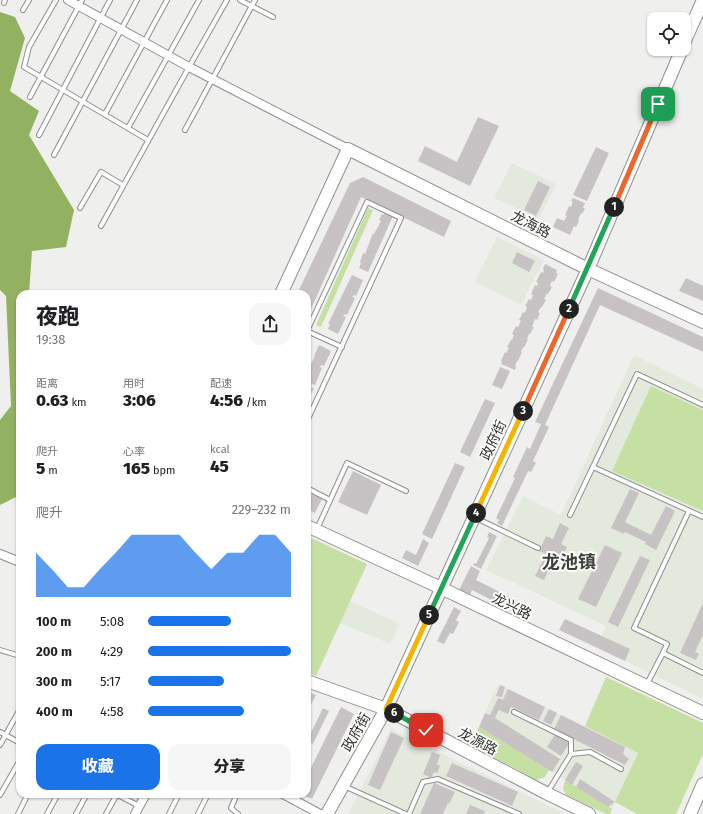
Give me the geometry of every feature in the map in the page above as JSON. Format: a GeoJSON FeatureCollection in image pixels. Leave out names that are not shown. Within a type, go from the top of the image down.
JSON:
{"type":"FeatureCollection","features":[{"type":"Feature","properties":{"kind":"street"},"geometry":{"type":"LineString","coordinates":[[68,0],[81,3],[101,18],[189,68],[348,148],[283,290]]}},
{"type":"Feature","properties":{"kind":"street"},"geometry":{"type":"LineString","coordinates":[[691,32],[699,20],[703,0]]}},
{"type":"Feature","properties":{"kind":"street","name":"政府街"},"geometry":{"type":"LineString","coordinates":[[327,814],[386,709],[588,269],[679,56]]}},
{"type":"Feature","properties":{"kind":"street","name":"龙海路"},"geometry":{"type":"LineString","coordinates":[[348,148],[588,269],[703,322]]}},
{"type":"Feature","properties":{"kind":"street","name":"龙兴路"},"geometry":{"type":"LineString","coordinates":[[312,528],[703,713]]}},
{"type":"Feature","properties":{"kind":"street"},"geometry":{"type":"LineString","coordinates":[[0,554],[16,560]]}},
{"type":"Feature","properties":{"kind":"street","name":"龙源路"},"geometry":{"type":"LineString","coordinates":[[311,682],[386,709],[589,814]]}},
{"type":"Feature","properties":{"kind":"street"},"geometry":{"type":"LineString","coordinates":[[690,814],[703,784]]}},
{"type":"Feature","properties":{"kind":"street"},"geometry":{"type":"LineString","coordinates":[[137,812],[144,798]]}},
{"type":"Feature","properties":{"kind":"street"},"geometry":{"type":"LineString","coordinates":[[290,798],[320,814]]}},
{"type":"Feature","properties":{"kind":"lane"},"geometry":{"type":"LineString","coordinates":[[23,10],[29,0]]}},
{"type":"Feature","properties":{"kind":"lane"},"geometry":{"type":"LineString","coordinates":[[56,0],[29,47],[24,67],[148,140]]}},
{"type":"Feature","properties":{"kind":"lane"},"geometry":{"type":"LineString","coordinates":[[39,135],[110,0]]}},
{"type":"Feature","properties":{"kind":"lane"},"geometry":{"type":"LineString","coordinates":[[54,155],[137,0]]}},
{"type":"Feature","properties":{"kind":"lane"},"geometry":{"type":"LineString","coordinates":[[105,114],[167,0]]}},
{"type":"Feature","properties":{"kind":"lane"},"geometry":{"type":"LineString","coordinates":[[128,128],[199,0]]}},
{"type":"Feature","properties":{"kind":"lane"},"geometry":{"type":"LineString","coordinates":[[101,226],[227,0]]}},
{"type":"Feature","properties":{"kind":"lane"},"geometry":{"type":"LineString","coordinates":[[240,0],[273,17]]}},
{"type":"Feature","properties":{"kind":"lane"},"geometry":{"type":"LineString","coordinates":[[186,130],[255,0]]}},
{"type":"Feature","properties":{"kind":"lane"},"geometry":{"type":"LineString","coordinates":[[30,97],[81,3]]}},
{"type":"Feature","properties":{"kind":"lane"},"geometry":{"type":"LineString","coordinates":[[80,208],[101,172],[123,185]]}},
{"type":"Feature","properties":{"kind":"lane"},"geometry":{"type":"LineString","coordinates":[[311,322],[367,202],[401,218],[311,413]]}},
{"type":"Feature","properties":{"kind":"lane"},"geometry":{"type":"LineString","coordinates":[[311,333],[342,347]]}},
{"type":"Feature","properties":{"kind":"lane"},"geometry":{"type":"LineString","coordinates":[[570,515],[637,374],[703,405]]}},
{"type":"Feature","properties":{"kind":"lane"},"geometry":{"type":"LineString","coordinates":[[312,528],[330,500],[347,463],[406,491]]}},
{"type":"Feature","properties":{"kind":"lane"},"geometry":{"type":"LineString","coordinates":[[593,467],[703,517]]}},
{"type":"Feature","properties":{"kind":"lane"},"geometry":{"type":"LineString","coordinates":[[311,490],[330,500]]}},
{"type":"Feature","properties":{"kind":"lane"},"geometry":{"type":"LineString","coordinates":[[646,687],[667,644],[634,628],[689,511]]}},
{"type":"Feature","properties":{"kind":"lane"},"geometry":{"type":"LineString","coordinates":[[474,517],[538,548]]}},
{"type":"Feature","properties":{"kind":"lane"},"geometry":{"type":"LineString","coordinates":[[0,650],[16,655]]}},
{"type":"Feature","properties":{"kind":"lane"},"geometry":{"type":"LineString","coordinates":[[663,653],[703,673]]}},
{"type":"Feature","properties":{"kind":"lane"},"geometry":{"type":"LineString","coordinates":[[514,712],[571,740],[571,754],[546,793]]}},
{"type":"Feature","properties":{"kind":"lane"},"geometry":{"type":"LineString","coordinates":[[0,745],[16,716]]}},
{"type":"Feature","properties":{"kind":"lane"},"geometry":{"type":"LineString","coordinates":[[0,732],[16,741]]}},
{"type":"Feature","properties":{"kind":"lane"},"geometry":{"type":"LineString","coordinates":[[571,754],[590,752],[621,769]]}},
{"type":"Feature","properties":{"kind":"lane"},"geometry":{"type":"LineString","coordinates":[[0,795],[16,767]]}},
{"type":"Feature","properties":{"kind":"lane"},"geometry":{"type":"LineString","coordinates":[[409,814],[423,782],[438,779],[519,814]]}},
{"type":"Feature","properties":{"kind":"lane"},"geometry":{"type":"LineString","coordinates":[[343,786],[406,814]]}},
{"type":"Feature","properties":{"kind":"lane"},"geometry":{"type":"LineString","coordinates":[[18,814],[26,798]]}},
{"type":"Feature","properties":{"kind":"lane"},"geometry":{"type":"LineString","coordinates":[[47,814],[56,798]]}},
{"type":"Feature","properties":{"kind":"lane"},"geometry":{"type":"LineString","coordinates":[[76,814],[85,798]]}},
{"type":"Feature","properties":{"kind":"lane"},"geometry":{"type":"LineString","coordinates":[[106,814],[115,798]]}},
{"type":"Feature","properties":{"kind":"lane"},"geometry":{"type":"LineString","coordinates":[[121,798],[137,812]]}},
{"type":"Feature","properties":{"kind":"lane"},"geometry":{"type":"LineString","coordinates":[[169,814],[177,798]]}},
{"type":"Feature","properties":{"kind":"lane"},"geometry":{"type":"LineString","coordinates":[[198,814],[206,798]]}},
{"type":"Feature","properties":{"kind":"lane"},"geometry":{"type":"LineString","coordinates":[[235,798],[231,808],[238,814]]}},
{"type":"Feature","properties":{"kind":"shaded area"},"geometry":{"type":"Polygon","coordinates":[[[0,12],[15,17],[25,38],[10,91],[39,111],[29,135],[74,210],[66,247],[32,251],[29,290],[16,290],[16,497],[0,505],[0,420],[11,406],[6,296],[0,290],[0,12]]]}},
{"type":"Feature","properties":{"kind":"shaded area"},"geometry":{"type":"Polygon","coordinates":[[[512,163],[556,184],[539,219],[494,198],[512,163]]]}},
{"type":"Feature","properties":{"kind":"shaded area"},"geometry":{"type":"Polygon","coordinates":[[[368,208],[373,210],[321,327],[316,325],[368,208]]]}},
{"type":"Feature","properties":{"kind":"shaded area"},"geometry":{"type":"Polygon","coordinates":[[[497,237],[544,260],[521,305],[475,282],[497,237]]]}},
{"type":"Feature","properties":{"kind":"shaded area"},"geometry":{"type":"Polygon","coordinates":[[[634,355],[703,389],[703,699],[625,661],[630,649],[602,636],[606,626],[486,570],[523,496],[561,515],[634,355]]]}},
{"type":"Feature","properties":{"kind":"shaded area"},"geometry":{"type":"Polygon","coordinates":[[[651,386],[703,410],[703,511],[612,471],[651,386]]]}},
{"type":"Feature","properties":{"kind":"shaded area"},"geometry":{"type":"Polygon","coordinates":[[[311,538],[367,564],[316,676],[311,674],[311,538]]]}},
{"type":"Feature","properties":{"kind":"shaded area"},"geometry":{"type":"Polygon","coordinates":[[[350,601],[400,624],[390,644],[340,623],[350,601]]]}},
{"type":"Feature","properties":{"kind":"shaded area"},"geometry":{"type":"Polygon","coordinates":[[[606,677],[703,723],[703,754],[676,814],[637,814],[615,802],[638,753],[585,726],[606,677]]]}},
{"type":"Feature","properties":{"kind":"shaded area"},"geometry":{"type":"Polygon","coordinates":[[[498,684],[638,753],[612,809],[479,727],[498,684]]]}},
{"type":"Feature","properties":{"kind":"shaded area"},"geometry":{"type":"Polygon","coordinates":[[[479,727],[549,770],[545,777],[536,780],[475,747],[475,734],[479,727]]]}},
{"type":"Feature","properties":{"kind":"shaded area"},"geometry":{"type":"Polygon","coordinates":[[[391,729],[566,814],[348,814],[391,729]]]}},
{"type":"Feature","properties":{"kind":"shaded area"},"geometry":{"type":"Polygon","coordinates":[[[565,780],[612,809],[610,814],[606,814],[566,795],[563,789],[565,780]]]}},
{"type":"Feature","properties":{"kind":"building"},"geometry":{"type":"Polygon","coordinates":[[[478,117],[499,126],[470,186],[418,161],[425,146],[457,162],[478,117]]]}},
{"type":"Feature","properties":{"kind":"building"},"geometry":{"type":"Polygon","coordinates":[[[596,147],[609,153],[587,201],[573,195],[596,147]]]}},
{"type":"Feature","properties":{"kind":"building"},"geometry":{"type":"Polygon","coordinates":[[[363,177],[451,221],[444,237],[361,197],[311,309],[311,290],[299,290],[350,183],[363,177]]]}},
{"type":"Feature","properties":{"kind":"building"},"geometry":{"type":"Polygon","coordinates":[[[538,181],[550,187],[536,216],[524,210],[538,181]]]}},
{"type":"Feature","properties":{"kind":"building"},"geometry":{"type":"Polygon","coordinates":[[[573,198],[585,203],[583,208],[585,208],[582,214],[581,213],[576,227],[574,226],[570,235],[553,227],[557,218],[564,221],[567,216],[565,215],[569,206],[571,207],[573,202],[571,201],[573,198]]]}},
{"type":"Feature","properties":{"kind":"building"},"geometry":{"type":"Polygon","coordinates":[[[385,212],[393,216],[368,272],[359,268],[360,262],[363,253],[365,254],[373,233],[374,234],[381,221],[379,220],[382,214],[384,215],[385,212]]]}},
{"type":"Feature","properties":{"kind":"building"},"geometry":{"type":"Polygon","coordinates":[[[517,252],[535,261],[529,272],[512,263],[517,252]]]}},
{"type":"Feature","properties":{"kind":"building"},"geometry":{"type":"Polygon","coordinates":[[[545,264],[557,270],[556,273],[558,274],[554,282],[552,281],[550,286],[552,287],[548,294],[547,293],[544,299],[546,300],[538,312],[540,313],[537,320],[535,319],[532,327],[534,327],[529,334],[524,348],[523,347],[515,366],[515,370],[501,364],[501,361],[505,352],[506,353],[509,348],[507,347],[514,335],[512,334],[516,326],[518,327],[521,321],[519,320],[523,312],[525,313],[527,307],[525,306],[529,299],[531,300],[533,295],[531,294],[535,285],[537,286],[538,283],[536,282],[541,272],[543,273],[545,264]]]}},
{"type":"Feature","properties":{"kind":"building"},"geometry":{"type":"Polygon","coordinates":[[[352,275],[363,280],[356,296],[354,295],[352,297],[355,298],[347,315],[345,314],[343,316],[346,317],[338,334],[328,329],[330,324],[328,324],[352,275]]]}},
{"type":"Feature","properties":{"kind":"building"},"geometry":{"type":"Polygon","coordinates":[[[686,278],[703,286],[703,301],[679,291],[686,278]]]}},
{"type":"Feature","properties":{"kind":"building"},"geometry":{"type":"Polygon","coordinates":[[[598,288],[703,337],[703,352],[600,305],[545,425],[549,427],[533,461],[536,463],[531,472],[528,471],[502,526],[497,523],[499,520],[496,518],[515,478],[513,477],[527,447],[530,449],[541,424],[535,422],[598,288]]]}},
{"type":"Feature","properties":{"kind":"building"},"geometry":{"type":"Polygon","coordinates":[[[319,345],[331,351],[324,366],[321,365],[320,367],[322,368],[315,385],[312,384],[311,387],[311,364],[319,345]]]}},
{"type":"Feature","properties":{"kind":"building"},"geometry":{"type":"Polygon","coordinates":[[[500,367],[510,371],[502,389],[492,385],[500,367]]]}},
{"type":"Feature","properties":{"kind":"building"},"geometry":{"type":"Polygon","coordinates":[[[311,387],[314,388],[311,394],[311,387]]]}},
{"type":"Feature","properties":{"kind":"building"},"geometry":{"type":"Polygon","coordinates":[[[485,399],[495,403],[470,457],[460,452],[485,399]]]}},
{"type":"Feature","properties":{"kind":"building"},"geometry":{"type":"Polygon","coordinates":[[[455,463],[465,467],[432,539],[422,534],[455,463]]]}},
{"type":"Feature","properties":{"kind":"building"},"geometry":{"type":"Polygon","coordinates":[[[353,471],[381,485],[367,515],[338,502],[353,471]]]}},
{"type":"Feature","properties":{"kind":"building"},"geometry":{"type":"Polygon","coordinates":[[[630,489],[639,493],[625,522],[651,535],[666,506],[675,511],[656,550],[645,544],[646,542],[625,532],[624,534],[611,528],[630,489]]]}},
{"type":"Feature","properties":{"kind":"building"},"geometry":{"type":"Polygon","coordinates":[[[311,494],[322,499],[315,513],[311,511],[311,494]]]}},
{"type":"Feature","properties":{"kind":"building"},"geometry":{"type":"Polygon","coordinates":[[[560,523],[569,528],[561,544],[567,547],[558,566],[552,563],[544,580],[535,576],[546,554],[539,551],[546,536],[553,539],[560,523]]]}},
{"type":"Feature","properties":{"kind":"building"},"geometry":{"type":"Polygon","coordinates":[[[489,532],[497,536],[481,569],[473,565],[474,563],[476,564],[489,538],[487,537],[489,532]]]}},
{"type":"Feature","properties":{"kind":"building"},"geometry":{"type":"Polygon","coordinates":[[[423,539],[429,543],[418,566],[402,558],[406,550],[416,555],[423,539]]]}},
{"type":"Feature","properties":{"kind":"building"},"geometry":{"type":"Polygon","coordinates":[[[605,545],[622,553],[596,607],[578,599],[605,545]]]}},
{"type":"Feature","properties":{"kind":"building"},"geometry":{"type":"Polygon","coordinates":[[[640,556],[650,560],[618,627],[608,622],[640,556]]]}},
{"type":"Feature","properties":{"kind":"building"},"geometry":{"type":"Polygon","coordinates":[[[471,566],[480,571],[476,580],[516,600],[511,610],[472,590],[470,595],[459,590],[471,566]]]}},
{"type":"Feature","properties":{"kind":"building"},"geometry":{"type":"Polygon","coordinates":[[[703,603],[703,635],[695,652],[699,654],[696,660],[680,653],[703,603]]]}},
{"type":"Feature","properties":{"kind":"building"},"geometry":{"type":"Polygon","coordinates":[[[454,607],[461,611],[456,620],[459,622],[453,634],[450,633],[444,644],[437,641],[454,607]]]}},
{"type":"Feature","properties":{"kind":"building"},"geometry":{"type":"Polygon","coordinates":[[[565,619],[630,649],[625,661],[559,630],[565,619]]]}},
{"type":"Feature","properties":{"kind":"building"},"geometry":{"type":"Polygon","coordinates":[[[500,685],[505,687],[502,697],[496,696],[500,685]]]}},
{"type":"Feature","properties":{"kind":"building"},"geometry":{"type":"Polygon","coordinates":[[[508,689],[545,707],[539,720],[511,707],[508,714],[499,710],[502,703],[495,718],[560,759],[552,772],[479,727],[485,713],[490,715],[498,698],[503,700],[508,689]]]}},
{"type":"Feature","properties":{"kind":"building"},"geometry":{"type":"Polygon","coordinates":[[[311,693],[316,695],[311,704],[311,693]]]}},
{"type":"Feature","properties":{"kind":"building"},"geometry":{"type":"Polygon","coordinates":[[[341,707],[354,714],[312,799],[310,798],[311,768],[341,707]]]}},
{"type":"Feature","properties":{"kind":"building"},"geometry":{"type":"Polygon","coordinates":[[[323,708],[329,711],[313,744],[311,743],[311,733],[323,708]]]}},
{"type":"Feature","properties":{"kind":"building"},"geometry":{"type":"Polygon","coordinates":[[[549,709],[557,713],[551,725],[543,721],[549,709]]]}},
{"type":"Feature","properties":{"kind":"building"},"geometry":{"type":"Polygon","coordinates":[[[561,715],[625,747],[623,754],[629,759],[625,765],[554,729],[561,715]]]}},
{"type":"Feature","properties":{"kind":"building"},"geometry":{"type":"Polygon","coordinates":[[[391,732],[404,738],[380,790],[368,785],[391,732]]]}},
{"type":"Feature","properties":{"kind":"building"},"geometry":{"type":"Polygon","coordinates":[[[556,733],[570,742],[561,756],[547,747],[556,733]]]}},
{"type":"Feature","properties":{"kind":"building"},"geometry":{"type":"Polygon","coordinates":[[[432,752],[440,755],[437,764],[440,766],[437,773],[434,772],[431,778],[423,774],[432,752]]]}},
{"type":"Feature","properties":{"kind":"building"},"geometry":{"type":"Polygon","coordinates":[[[576,762],[583,766],[572,785],[565,780],[576,762]]]}},
{"type":"Feature","properties":{"kind":"building"},"geometry":{"type":"Polygon","coordinates":[[[452,763],[518,792],[512,806],[446,776],[452,763]]]}},
{"type":"Feature","properties":{"kind":"building"},"geometry":{"type":"Polygon","coordinates":[[[580,779],[615,802],[608,807],[576,787],[580,779]]]}},
{"type":"Feature","properties":{"kind":"building"},"geometry":{"type":"Polygon","coordinates":[[[434,783],[455,792],[443,814],[420,814],[434,783]]]}},
{"type":"Feature","properties":{"kind":"building"},"geometry":{"type":"Polygon","coordinates":[[[470,805],[485,811],[484,814],[466,814],[470,805]]]}},
{"type":"Feature","properties":{"kind":"district","name":"龙池镇"},"geometry":{"type":"Point","coordinates":[569,562]}},
{"type":"Feature","properties":{"kind":"route"},"geometry":{"type":"LineString","coordinates":[[426,730],[386,709],[588,269],[658,104]]}}]}
